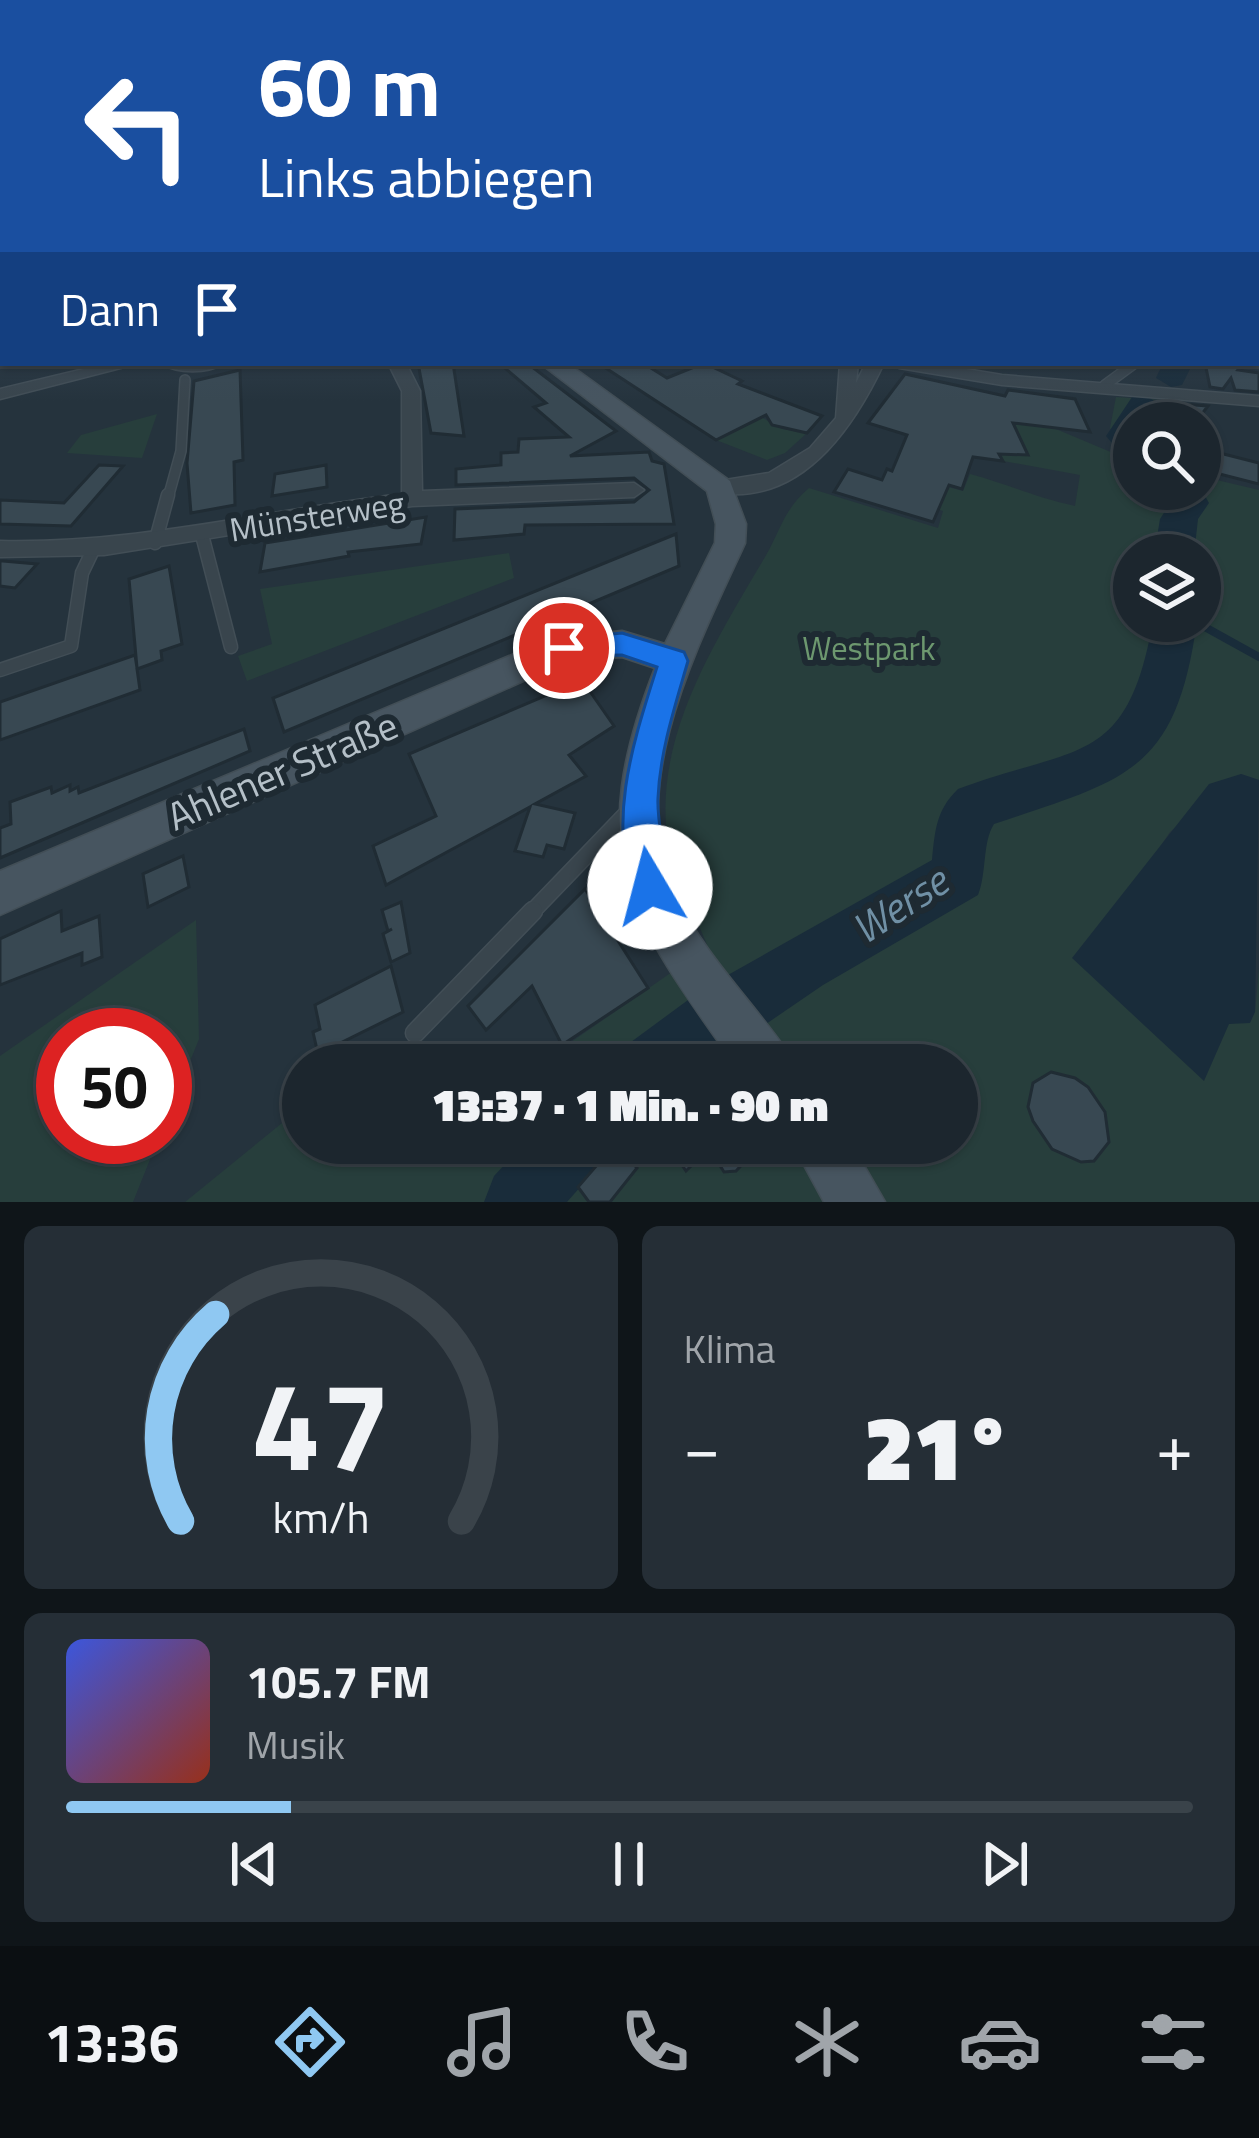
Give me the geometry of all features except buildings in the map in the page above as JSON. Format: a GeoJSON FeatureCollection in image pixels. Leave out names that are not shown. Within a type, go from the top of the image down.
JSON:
{"type":"FeatureCollection","features":[{"type":"Feature","properties":{"kind":"main road"},"geometry":{"type":"LineString","coordinates":[[556,366],[698,466],[720,487],[731,524],[730,544],[674,661],[648,745],[640,800],[642,850],[650,887],[703,976],[752,1044]]}},
{"type":"Feature","properties":{"kind":"main road","name":"Ahlener Straße"},"geometry":{"type":"LineString","coordinates":[[0,892],[564,648],[622,644],[674,661]]}},
{"type":"Feature","properties":{"kind":"main road"},"geometry":{"type":"LineString","coordinates":[[833,1164],[857,1202]]}},
{"type":"Feature","properties":{"kind":"street"},"geometry":{"type":"LineString","coordinates":[[0,394],[118,366]]}},
{"type":"Feature","properties":{"kind":"street"},"geometry":{"type":"LineString","coordinates":[[398,366],[411,392],[412,499]]}},
{"type":"Feature","properties":{"kind":"street"},"geometry":{"type":"LineString","coordinates":[[845,419],[849,366]]}},
{"type":"Feature","properties":{"kind":"street"},"geometry":{"type":"LineString","coordinates":[[720,487],[757,487],[802,466],[845,419],[873,366]]}},
{"type":"Feature","properties":{"kind":"street"},"geometry":{"type":"LineString","coordinates":[[917,366],[1002,380],[1259,401]]}},
{"type":"Feature","properties":{"kind":"street"},"geometry":{"type":"LineString","coordinates":[[1098,366],[1105,385]]}},
{"type":"Feature","properties":{"kind":"street","name":"Münsterweg"},"geometry":{"type":"LineString","coordinates":[[0,549],[93,550],[155,543],[412,499],[634,490]]}},
{"type":"Feature","properties":{"kind":"lane"},"geometry":{"type":"LineString","coordinates":[[1105,385],[1131,366]]}},
{"type":"Feature","properties":{"kind":"lane"},"geometry":{"type":"LineString","coordinates":[[155,543],[181,451],[185,380]]}},
{"type":"Feature","properties":{"kind":"lane"},"geometry":{"type":"LineString","coordinates":[[202,535],[230,646]]}},
{"type":"Feature","properties":{"kind":"lane"},"geometry":{"type":"LineString","coordinates":[[0,670],[71,646],[82,573],[93,550]]}},
{"type":"Feature","properties":{"kind":"lane"},"geometry":{"type":"LineString","coordinates":[[415,1033],[640,800]]}},
{"type":"Feature","properties":{"kind":"green space","name":"Westpark"},"geometry":{"type":"Polygon","coordinates":[[[998,394],[1030,396],[1044,424],[1113,453],[1113,510],[1221,510],[1221,481],[1259,490],[1259,780],[1241,774],[1170,832],[1141,875],[1229,1023],[1255,1012],[1259,968],[1259,1202],[185,1202],[282,1123],[282,1164],[978,1164],[978,1044],[568,1044],[708,947],[668,842],[669,766],[678,729],[708,657],[793,505],[809,488],[938,528],[943,511],[925,505],[941,485],[963,491],[970,474],[1075,506],[1080,475],[1003,461],[999,454],[1027,454],[998,394]]]}},
{"type":"Feature","properties":{"kind":"green space","name":"Westpark"},"geometry":{"type":"Polygon","coordinates":[[[1116,397],[1159,402],[1115,402],[1116,397]]]}},
{"type":"Feature","properties":{"kind":"green space"},"geometry":{"type":"Polygon","coordinates":[[[157,414],[142,458],[67,453],[81,435],[157,414]]]}},
{"type":"Feature","properties":{"kind":"green space"},"geometry":{"type":"Polygon","coordinates":[[[761,417],[782,429],[807,433],[785,453],[767,460],[716,440],[761,417]]]}},
{"type":"Feature","properties":{"kind":"green space"},"geometry":{"type":"Polygon","coordinates":[[[509,553],[514,578],[247,681],[238,656],[272,644],[260,589],[509,553]]]}},
{"type":"Feature","properties":{"kind":"green space"},"geometry":{"type":"Polygon","coordinates":[[[196,920],[199,1039],[192,1056],[192,1008],[69,1008],[196,920]]]}},
{"type":"Feature","properties":{"kind":"green space"},"geometry":{"type":"Polygon","coordinates":[[[36,1031],[36,1164],[148,1164],[133,1202],[0,1202],[0,1056],[36,1031]]]}},
{"type":"Feature","properties":{"kind":"water"},"geometry":{"type":"Polygon","coordinates":[[[1241,774],[1259,780],[1255,1012],[1250,1023],[1229,1024],[1204,1081],[1072,958],[1209,784],[1241,774]]]}},
{"type":"Feature","properties":{"kind":"waterway","name":"Werse"},"geometry":{"type":"LineString","coordinates":[[1171,378],[1177,366]]}},
{"type":"Feature","properties":{"kind":"waterway","name":"Werse"},"geometry":{"type":"LineString","coordinates":[[1177,534],[1185,510]]}},
{"type":"Feature","properties":{"kind":"waterway"},"geometry":{"type":"LineString","coordinates":[[1221,636],[1259,657]]}},
{"type":"Feature","properties":{"kind":"waterway","name":"Werse"},"geometry":{"type":"LineString","coordinates":[[680,1044],[763,987],[958,876],[963,820],[977,806],[1057,781],[1116,754],[1138,735],[1155,708],[1172,642]]}},
{"type":"Feature","properties":{"kind":"waterway","name":"Werse"},"geometry":{"type":"LineString","coordinates":[[520,1202],[553,1164]]}},
{"type":"Feature","properties":{"kind":"route"},"geometry":{"type":"LineString","coordinates":[[564,648],[622,644],[674,661],[648,745],[640,800],[642,850],[650,887]]}}]}
